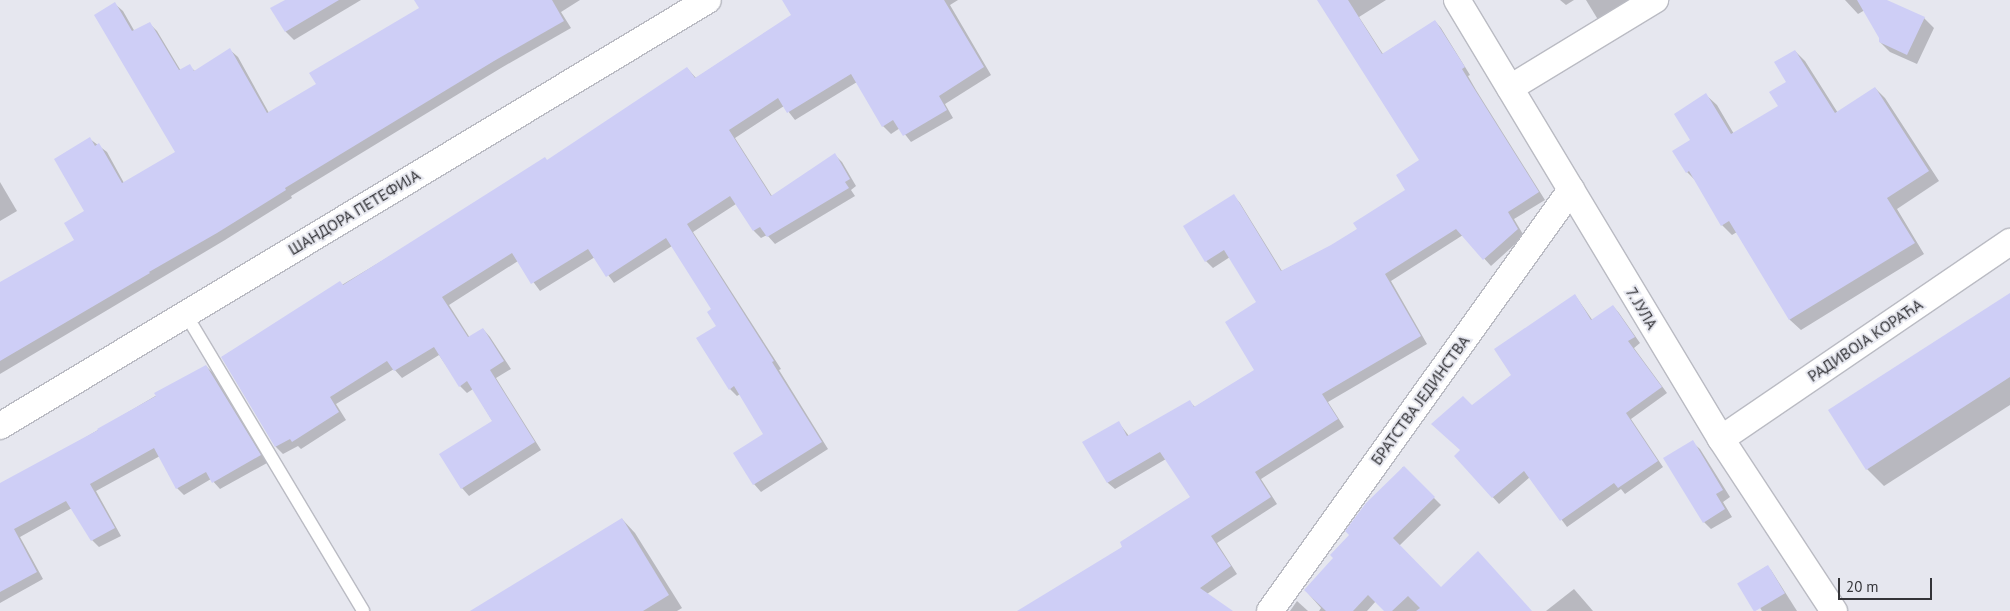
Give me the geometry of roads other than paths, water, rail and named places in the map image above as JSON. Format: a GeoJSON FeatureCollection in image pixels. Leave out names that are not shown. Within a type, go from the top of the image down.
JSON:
{"type":"FeatureCollection","features":[{"type":"Feature","properties":{"kind":"street","name":"ШАНДОРА ПЕТЕФИЈА"},"geometry":{"type":"LineString","coordinates":[[0,426],[708,0]]}},
{"type":"Feature","properties":{"kind":"street","name":"7. ЈУЛА"},"geometry":{"type":"LineString","coordinates":[[1457,0],[1721,439],[1834,611]]}},
{"type":"Feature","properties":{"kind":"street"},"geometry":{"type":"LineString","coordinates":[[1510,88],[1655,0]]}},
{"type":"Feature","properties":{"kind":"street","name":"БРАТСТВА ЈЕДИНСТВА"},"geometry":{"type":"LineString","coordinates":[[1270,611],[1571,190]]}},
{"type":"Feature","properties":{"kind":"street","name":"РАДИВОЈА КОРАЋА"},"geometry":{"type":"LineString","coordinates":[[1721,439],[2010,242]]}},
{"type":"Feature","properties":{"kind":"lane"},"geometry":{"type":"LineString","coordinates":[[185,313],[363,611]]}}]}
